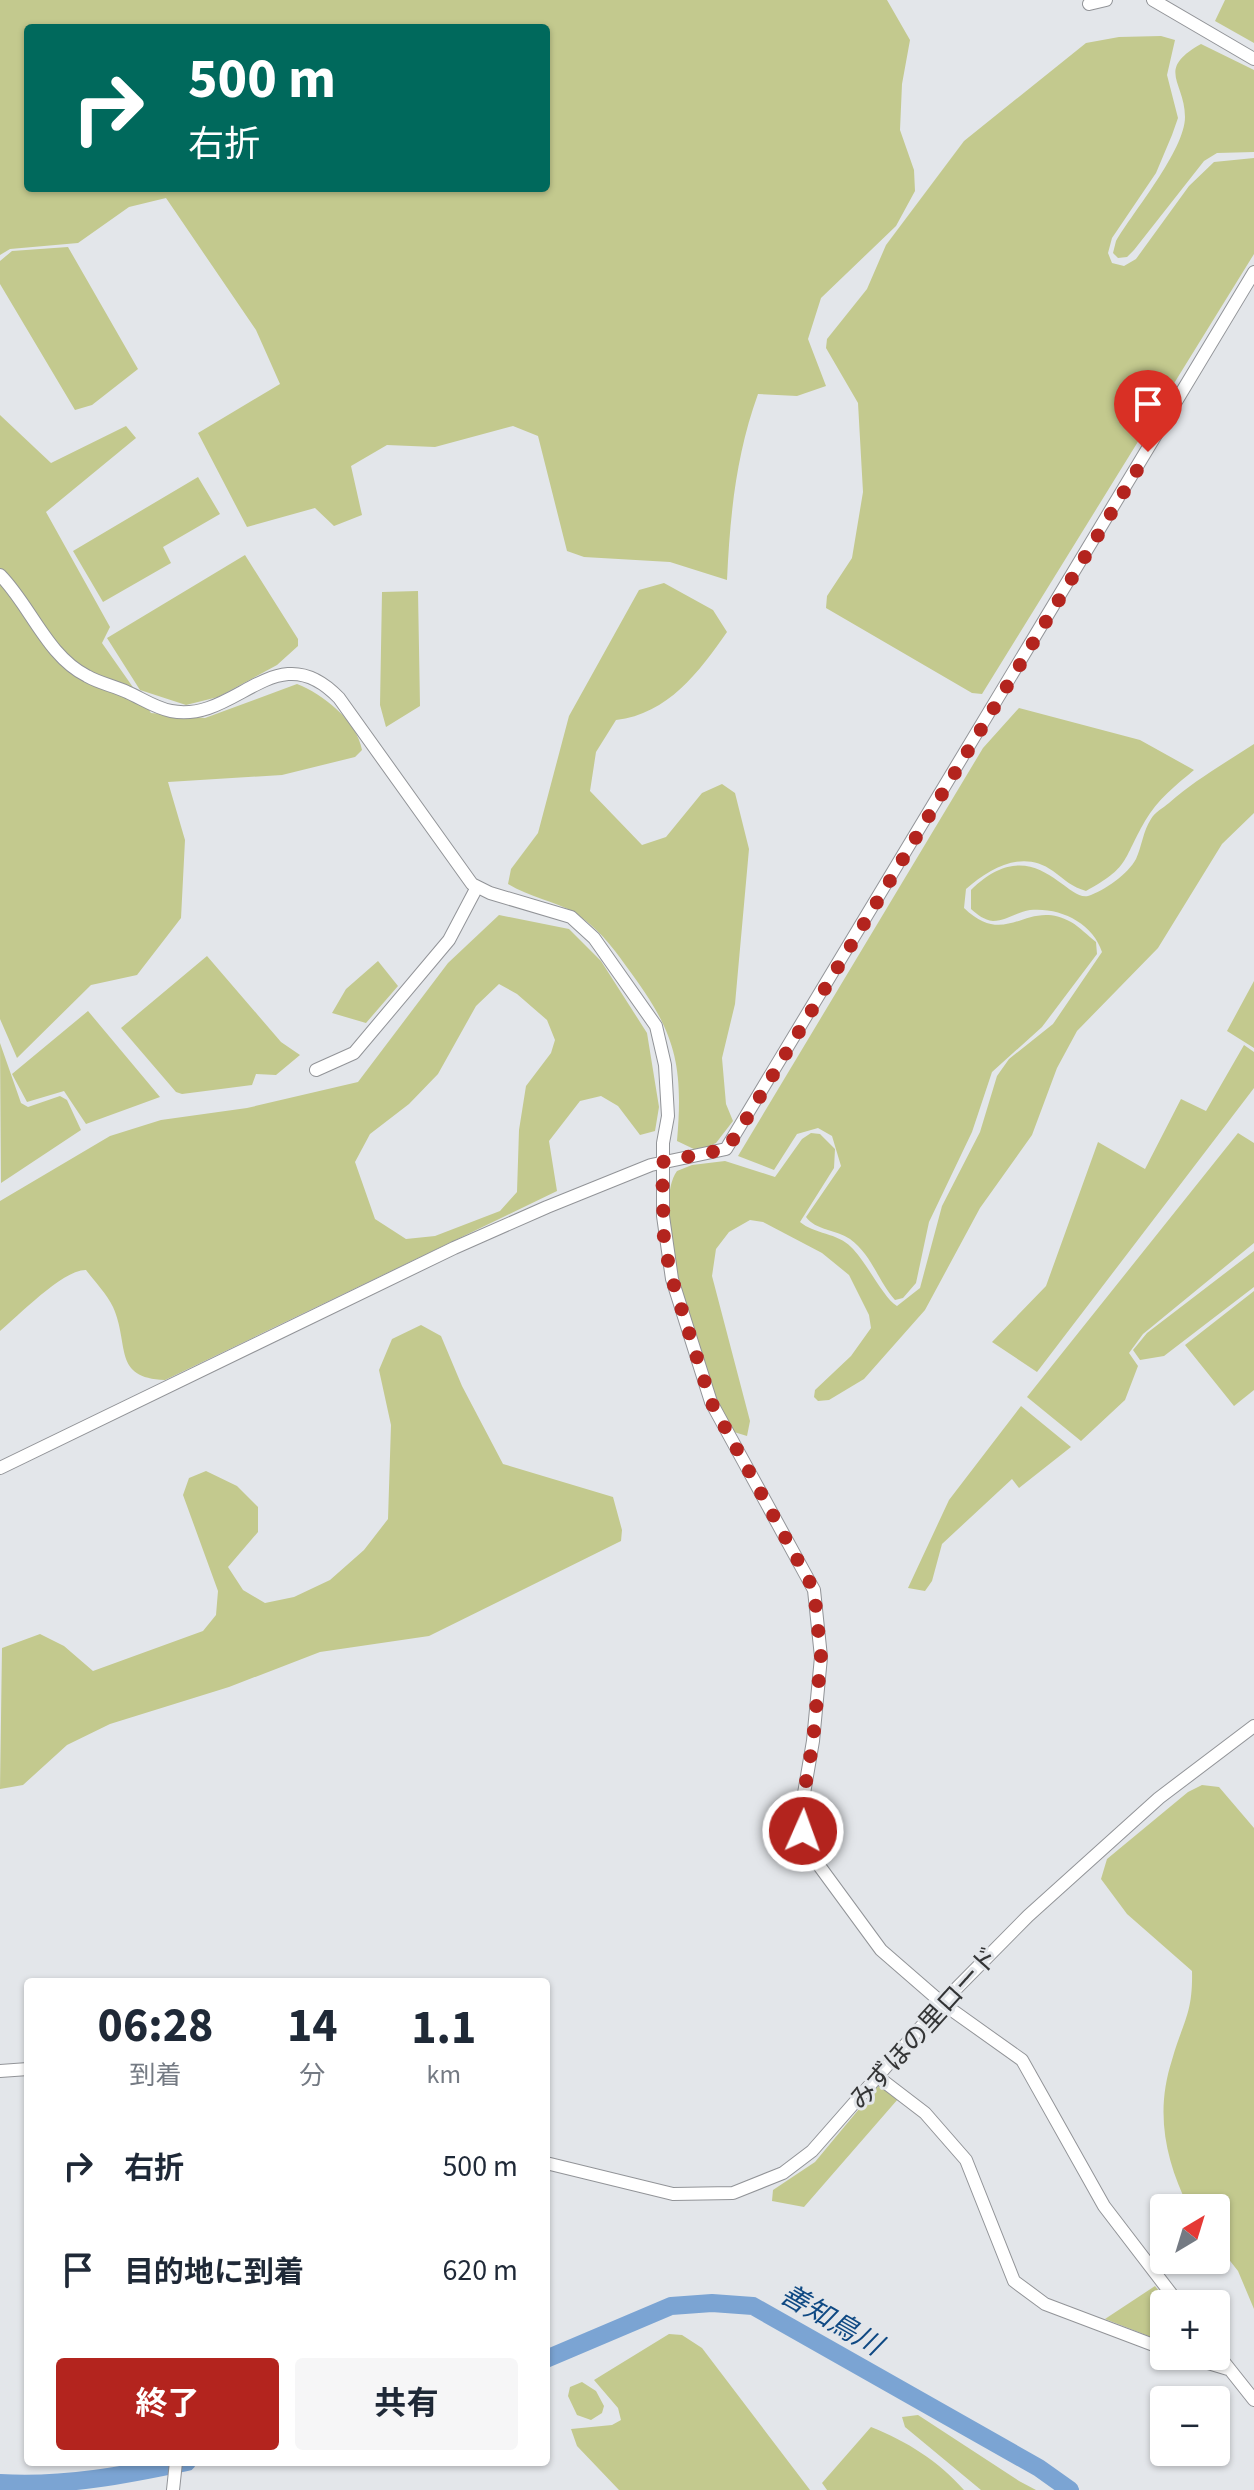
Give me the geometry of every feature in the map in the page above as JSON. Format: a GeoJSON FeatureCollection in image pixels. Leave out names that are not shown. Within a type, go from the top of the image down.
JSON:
{"type":"FeatureCollection","features":[{"type":"Feature","properties":{"kind":"street"},"geometry":{"type":"LineString","coordinates":[[1089,4],[1106,0]]}},
{"type":"Feature","properties":{"kind":"street"},"geometry":{"type":"LineString","coordinates":[[1153,0],[1254,59]]}},
{"type":"Feature","properties":{"kind":"street"},"geometry":{"type":"LineString","coordinates":[[0,1468],[454,1248],[662,1162],[726,1149],[1254,272]]}},
{"type":"Feature","properties":{"kind":"street"},"geometry":{"type":"LineString","coordinates":[[0,575],[63,659],[85,676],[172,711],[204,708],[283,674],[299,672],[319,679],[339,698],[405,794],[477,887],[571,917],[594,938],[631,985],[656,1026],[665,1065],[668,1116],[662,1162],[664,1243],[672,1279],[711,1402],[814,1590],[821,1657],[813,1741],[802,1805],[803,1831],[815,1860],[881,1950],[942,2003],[1022,2060],[1104,2206],[1168,2290]]}},
{"type":"Feature","properties":{"kind":"street"},"geometry":{"type":"LineString","coordinates":[[316,1070],[354,1053],[449,940],[477,887]]}},
{"type":"Feature","properties":{"kind":"street","name":"みずほの里ロード"},"geometry":{"type":"LineString","coordinates":[[550,2164],[673,2194],[733,2193],[783,2173],[812,2151],[942,2003],[1028,1916],[1159,1798],[1254,1726]]}},
{"type":"Feature","properties":{"kind":"street"},"geometry":{"type":"LineString","coordinates":[[0,2071],[24,2069]]}},
{"type":"Feature","properties":{"kind":"street"},"geometry":{"type":"LineString","coordinates":[[878,2077],[925,2113],[966,2160],[1014,2281],[1045,2304],[1150,2344]]}},
{"type":"Feature","properties":{"kind":"street"},"geometry":{"type":"LineString","coordinates":[[1230,2370],[1254,2400]]}},
{"type":"Feature","properties":{"kind":"street"},"geometry":{"type":"LineString","coordinates":[[173,2489],[176,2466]]}},
{"type":"Feature","properties":{"kind":"green space"},"geometry":{"type":"Polygon","coordinates":[[[0,0],[887,0],[910,40],[902,84],[900,130],[914,170],[915,191],[896,226],[821,298],[808,339],[826,386],[797,396],[758,394],[744,440],[735,486],[727,580],[670,562],[584,557],[567,551],[538,436],[513,426],[435,447],[387,445],[351,466],[362,515],[334,526],[315,508],[247,527],[198,433],[280,384],[256,330],[166,198],[129,207],[78,243],[10,249],[0,255],[0,0]]]}},
{"type":"Feature","properties":{"kind":"green space"},"geometry":{"type":"Polygon","coordinates":[[[1225,0],[1254,0],[1254,43],[1215,21],[1225,0]]]}},
{"type":"Feature","properties":{"kind":"green space"},"geometry":{"type":"Polygon","coordinates":[[[1161,36],[1175,40],[1167,75],[1178,118],[1156,173],[1112,238],[1108,253],[1112,263],[1124,266],[1136,259],[1189,186],[1214,162],[1254,158],[1254,254],[982,694],[972,693],[826,608],[827,596],[852,558],[863,492],[858,403],[826,348],[827,339],[867,289],[886,245],[964,141],[1086,43],[1119,37],[1161,36]]]}},
{"type":"Feature","properties":{"kind":"green space"},"geometry":{"type":"Polygon","coordinates":[[[1201,44],[1254,70],[1254,152],[1217,153],[1204,161],[1134,250],[1127,257],[1118,258],[1113,253],[1116,241],[1168,163],[1183,131],[1184,105],[1176,69],[1187,53],[1201,44]]]}},
{"type":"Feature","properties":{"kind":"green space"},"geometry":{"type":"Polygon","coordinates":[[[68,247],[138,369],[92,405],[75,410],[0,284],[0,261],[12,251],[68,247]]]}},
{"type":"Feature","properties":{"kind":"green space"},"geometry":{"type":"Polygon","coordinates":[[[0,415],[51,463],[126,426],[136,438],[46,512],[110,627],[102,643],[151,713],[205,718],[297,684],[317,694],[346,719],[362,750],[355,757],[282,775],[168,782],[185,840],[181,918],[137,975],[91,985],[17,1058],[0,1019],[0,415]]]}},
{"type":"Feature","properties":{"kind":"green space"},"geometry":{"type":"Polygon","coordinates":[[[198,477],[220,514],[163,547],[171,563],[103,602],[73,551],[198,477]]]}},
{"type":"Feature","properties":{"kind":"green space"},"geometry":{"type":"Polygon","coordinates":[[[245,555],[298,639],[298,646],[277,665],[218,697],[186,705],[140,690],[107,638],[245,555]]]}},
{"type":"Feature","properties":{"kind":"green space"},"geometry":{"type":"Polygon","coordinates":[[[664,583],[713,610],[727,632],[693,676],[667,700],[635,716],[616,720],[596,752],[590,791],[642,845],[666,837],[702,793],[722,784],[735,793],[749,849],[735,1004],[722,1058],[726,1104],[733,1121],[716,1143],[698,1151],[677,1141],[677,1067],[665,1028],[610,944],[583,918],[508,884],[511,869],[538,833],[569,716],[639,590],[664,583]]]}},
{"type":"Feature","properties":{"kind":"green space"},"geometry":{"type":"Polygon","coordinates":[[[418,591],[420,706],[386,727],[380,705],[382,592],[418,591]]]}},
{"type":"Feature","properties":{"kind":"green space"},"geometry":{"type":"Polygon","coordinates":[[[1019,708],[1140,740],[1194,770],[1155,806],[1118,869],[1086,891],[1042,865],[1019,861],[996,868],[966,889],[964,908],[979,920],[1005,924],[1041,915],[1055,916],[1074,924],[1096,942],[1097,954],[1042,1027],[992,1072],[972,1132],[929,1222],[916,1283],[903,1298],[895,1300],[858,1245],[845,1236],[815,1225],[806,1217],[841,1166],[832,1136],[818,1128],[797,1134],[774,1170],[738,1156],[983,748],[1019,708]]]}},
{"type":"Feature","properties":{"kind":"green space"},"geometry":{"type":"Polygon","coordinates":[[[1254,744],[1254,813],[1222,844],[1158,948],[1077,1031],[1057,1068],[1032,1135],[980,1208],[925,1310],[864,1379],[829,1400],[818,1401],[814,1397],[815,1390],[851,1356],[871,1328],[869,1315],[849,1275],[822,1253],[763,1222],[750,1220],[729,1232],[716,1249],[712,1276],[750,1421],[747,1436],[734,1432],[707,1380],[678,1284],[669,1216],[670,1189],[677,1171],[692,1165],[725,1161],[775,1177],[802,1139],[811,1133],[820,1134],[835,1149],[834,1168],[800,1222],[846,1242],[897,1306],[920,1288],[942,1206],[980,1132],[997,1076],[1009,1059],[1053,1024],[1102,952],[1098,942],[1083,925],[1064,914],[1030,910],[998,921],[984,918],[971,909],[971,890],[993,873],[1012,866],[1044,872],[1079,895],[1088,896],[1101,890],[1132,865],[1146,828],[1155,814],[1200,779],[1254,744]]]}},
{"type":"Feature","properties":{"kind":"green space"},"geometry":{"type":"Polygon","coordinates":[[[499,915],[569,929],[601,961],[647,1033],[659,1107],[655,1131],[640,1135],[618,1106],[601,1096],[580,1101],[549,1141],[557,1191],[165,1380],[148,1378],[130,1366],[113,1307],[86,1270],[54,1285],[0,1331],[0,1201],[110,1136],[161,1120],[247,1108],[358,1082],[448,963],[499,915]],[[499,984],[476,1006],[438,1074],[409,1104],[370,1134],[355,1162],[375,1219],[406,1239],[435,1236],[500,1211],[517,1192],[519,1130],[526,1086],[551,1053],[555,1040],[547,1020],[517,994],[499,984]]]}},
{"type":"Feature","properties":{"kind":"green space"},"geometry":{"type":"Polygon","coordinates":[[[207,956],[281,1042],[300,1055],[276,1075],[256,1074],[252,1085],[182,1094],[176,1092],[121,1028],[207,956]]]}},
{"type":"Feature","properties":{"kind":"green space"},"geometry":{"type":"Polygon","coordinates":[[[378,961],[398,986],[366,1023],[332,1013],[346,989],[378,961]]]}},
{"type":"Feature","properties":{"kind":"green space"},"geometry":{"type":"Polygon","coordinates":[[[1254,981],[1254,1048],[1227,1031],[1254,981]]]}},
{"type":"Feature","properties":{"kind":"green space"},"geometry":{"type":"Polygon","coordinates":[[[88,1011],[160,1097],[86,1124],[64,1091],[27,1102],[12,1074],[88,1011]]]}},
{"type":"Feature","properties":{"kind":"green space"},"geometry":{"type":"Polygon","coordinates":[[[0,1043],[21,1103],[28,1107],[60,1096],[67,1100],[81,1130],[1,1183],[0,1043]]]}},
{"type":"Feature","properties":{"kind":"green space"},"geometry":{"type":"Polygon","coordinates":[[[1244,1045],[1254,1052],[1254,1088],[1037,1372],[992,1342],[1046,1286],[1098,1142],[1145,1169],[1181,1099],[1206,1111],[1244,1045]]]}},
{"type":"Feature","properties":{"kind":"green space"},"geometry":{"type":"Polygon","coordinates":[[[1238,1133],[1254,1143],[1254,1243],[1143,1334],[1129,1353],[1138,1366],[1125,1400],[1081,1441],[1027,1397],[1238,1133]]]}},
{"type":"Feature","properties":{"kind":"green space"},"geometry":{"type":"Polygon","coordinates":[[[1254,1251],[1254,1287],[1164,1356],[1140,1360],[1133,1350],[1147,1333],[1254,1251]]]}},
{"type":"Feature","properties":{"kind":"green space"},"geometry":{"type":"Polygon","coordinates":[[[1254,1291],[1254,1390],[1234,1406],[1185,1345],[1254,1291]]]}},
{"type":"Feature","properties":{"kind":"green space"},"geometry":{"type":"Polygon","coordinates":[[[421,1325],[441,1336],[462,1386],[503,1464],[613,1497],[622,1530],[621,1541],[429,1636],[320,1652],[229,1687],[110,1724],[67,1745],[23,1785],[0,1789],[2,1648],[40,1634],[64,1646],[93,1671],[203,1631],[216,1615],[218,1591],[183,1495],[189,1478],[206,1471],[237,1486],[258,1507],[258,1532],[228,1567],[243,1590],[265,1603],[294,1597],[330,1580],[364,1550],[388,1519],[391,1425],[379,1370],[392,1339],[421,1325]]]}},
{"type":"Feature","properties":{"kind":"green space"},"geometry":{"type":"Polygon","coordinates":[[[1021,1406],[1071,1447],[1019,1488],[1012,1479],[942,1544],[932,1581],[925,1591],[908,1588],[949,1500],[1021,1406]]]}},
{"type":"Feature","properties":{"kind":"green space"},"geometry":{"type":"Polygon","coordinates":[[[1202,1785],[1219,1787],[1254,1828],[1254,2309],[1238,2271],[1230,2261],[1230,2194],[1183,2194],[1165,2136],[1167,2079],[1189,2008],[1192,1971],[1127,1914],[1101,1879],[1107,1859],[1188,1792],[1202,1785]]]}},
{"type":"Feature","properties":{"kind":"green space"},"geometry":{"type":"Polygon","coordinates":[[[879,2085],[898,2099],[804,2207],[772,2201],[773,2190],[815,2162],[879,2085]]]}},
{"type":"Feature","properties":{"kind":"green space"},"geometry":{"type":"Polygon","coordinates":[[[1155,2286],[1158,2290],[1150,2290],[1150,2337],[1105,2319],[1155,2286]]]}},
{"type":"Feature","properties":{"kind":"green space"},"geometry":{"type":"Polygon","coordinates":[[[669,2334],[682,2335],[702,2348],[810,2490],[619,2490],[577,2446],[571,2429],[612,2425],[621,2420],[618,2408],[594,2380],[669,2334]]]}},
{"type":"Feature","properties":{"kind":"green space"},"geometry":{"type":"Polygon","coordinates":[[[582,2382],[596,2391],[604,2406],[602,2413],[591,2420],[577,2415],[568,2396],[570,2387],[582,2382]]]}},
{"type":"Feature","properties":{"kind":"green space"},"geometry":{"type":"Polygon","coordinates":[[[918,2415],[1036,2490],[981,2490],[905,2427],[902,2417],[918,2415]]]}},
{"type":"Feature","properties":{"kind":"green space"},"geometry":{"type":"Polygon","coordinates":[[[871,2427],[921,2453],[964,2490],[827,2490],[822,2483],[871,2427]]]}},
{"type":"Feature","properties":{"kind":"waterway","name":"善知鳥川"},"geometry":{"type":"LineString","coordinates":[[550,2357],[671,2306],[712,2303],[753,2306],[1039,2468],[1070,2490]]}},
{"type":"Feature","properties":{"kind":"waterway","name":"善知鳥川"},"geometry":{"type":"LineString","coordinates":[[0,2483],[71,2482],[166,2466]]}},
{"type":"Feature","properties":{"kind":"route"},"geometry":{"type":"LineString","coordinates":[[803,1831],[802,1805],[813,1741],[815,1694],[821,1657],[814,1590],[794,1548],[711,1402],[672,1279],[664,1243],[662,1162],[726,1149],[738,1133],[1148,452]]}}]}
